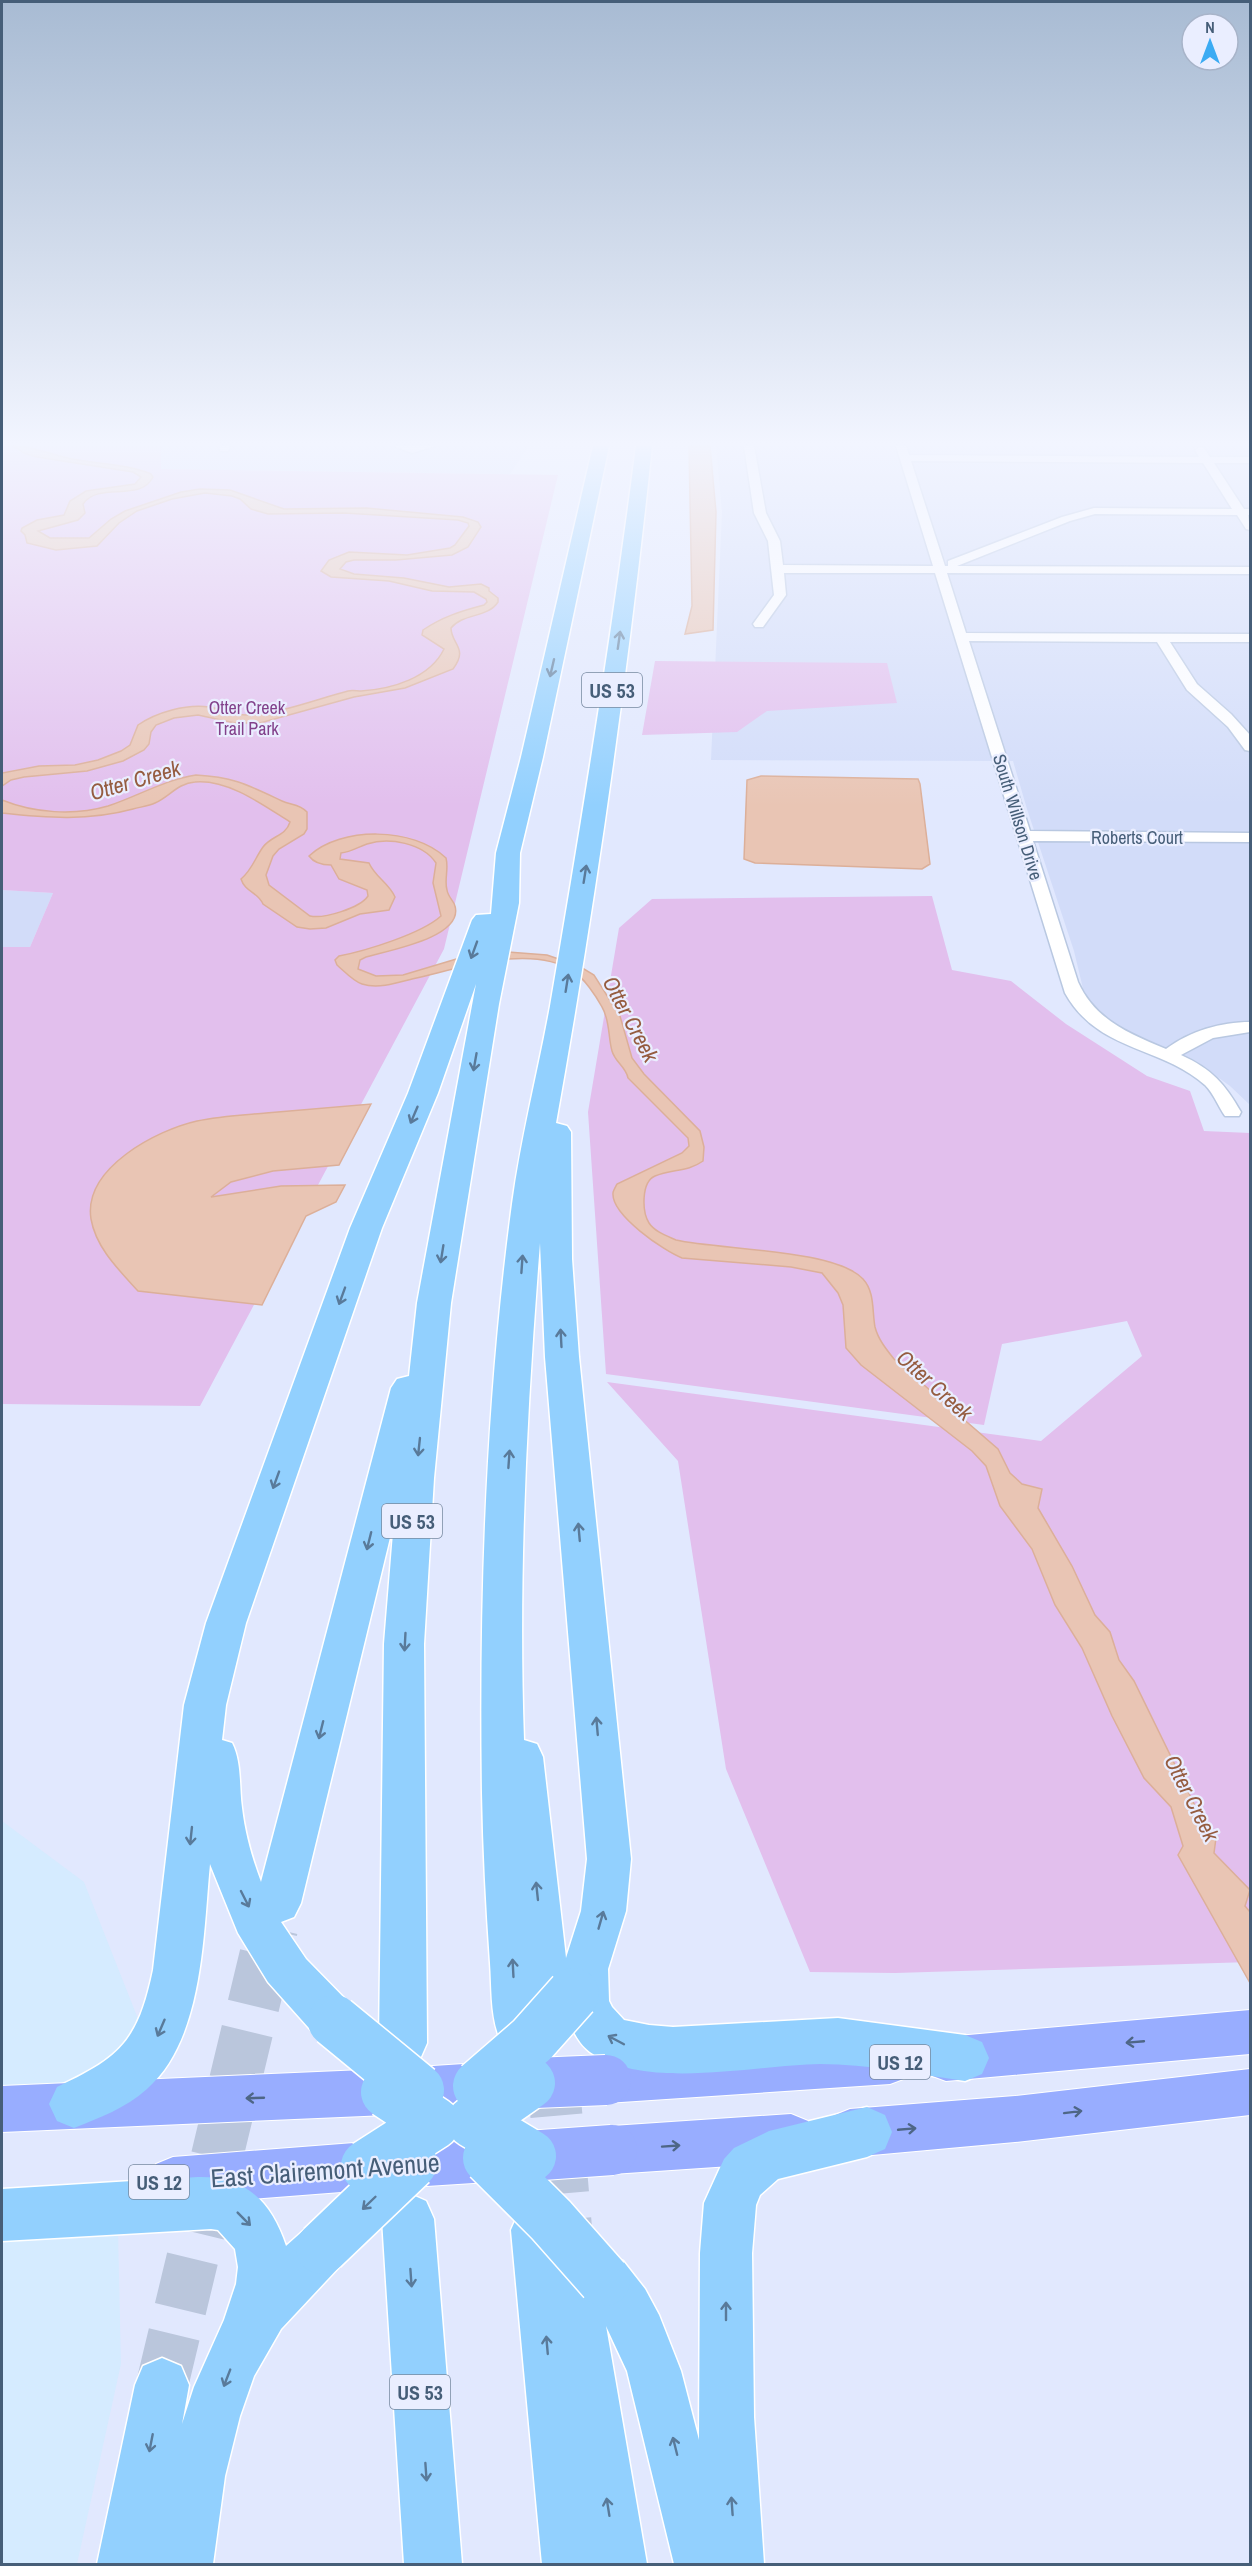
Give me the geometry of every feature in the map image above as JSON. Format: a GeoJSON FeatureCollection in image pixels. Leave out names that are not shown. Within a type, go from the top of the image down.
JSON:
{"type":"FeatureCollection","features":[{"type":"Feature","properties":{"kind":"highway","name":"US 53"},"geometry":{"type":"LineString","coordinates":[[403,2043],[404,1644],[415,1488],[434,1303],[470,1003],[499,901],[575,566]]}},
{"type":"Feature","properties":{"kind":"highway","name":"US 53"},"geometry":{"type":"LineString","coordinates":[[518,2026],[503,1778],[501,1635],[505,1513],[525,1227],[575,932],[630,566]]}},
{"type":"Feature","properties":{"kind":"highway"},"geometry":{"type":"LineString","coordinates":[[74,2104],[116,2084],[144,2058],[162,2029],[170,2005],[176,1970],[205,1705],[226,1623],[366,1228],[423,1093],[470,1003]]}},
{"type":"Feature","properties":{"kind":"highway"},"geometry":{"type":"LineString","coordinates":[[247,2333],[283,2286],[532,2040],[569,1984],[604,1913],[609,1859],[562,1357],[556,1259],[558,1034]]}},
{"type":"Feature","properties":{"kind":"highway"},"geometry":{"type":"LineString","coordinates":[[278,1903],[401,1417],[434,1303]]}},
{"type":"Feature","properties":{"kind":"highway"},"geometry":{"type":"LineString","coordinates":[[505,1513],[517,1711],[538,1890],[569,1984],[584,1998],[588,2013],[596,2025],[611,2038],[643,2049],[691,2049],[820,2041],[868,2044],[965,2058]]}},
{"type":"Feature","properties":{"kind":"highway"},"geometry":{"type":"LineString","coordinates":[[243,1573],[229,1647],[218,1740],[216,1785],[220,1820],[238,1885],[267,1942],[285,1968],[334,2021],[445,2127],[551,2220],[570,2257],[618,2565]]}},
{"type":"Feature","properties":{"kind":"highway"},"geometry":{"type":"LineString","coordinates":[[445,2127],[529,2083]]}},
{"type":"Feature","properties":{"kind":"highway"},"geometry":{"type":"LineString","coordinates":[[735,2565],[726,2418],[726,2227],[732,2197],[742,2176],[752,2166],[770,2156],[867,2132]]}},
{"type":"Feature","properties":{"kind":"highway"},"geometry":{"type":"LineString","coordinates":[[2,2215],[182,2204],[227,2206],[242,2215],[251,2227],[262,2249],[264,2268],[261,2288],[247,2333],[220,2397],[206,2444],[188,2525],[184,2565]]}},
{"type":"Feature","properties":{"kind":"highway","name":"US 53"},"geometry":{"type":"LineString","coordinates":[[408,2219],[433,2565]]}},
{"type":"Feature","properties":{"kind":"highway"},"geometry":{"type":"LineString","coordinates":[[570,2257],[553,2403],[571,2565]]}},
{"type":"Feature","properties":{"kind":"highway"},"geometry":{"type":"LineString","coordinates":[[570,2257],[626,2308],[640,2334],[654,2371],[703,2565]]}},
{"type":"Feature","properties":{"kind":"highway"},"geometry":{"type":"LineString","coordinates":[[126,2565],[162,2385]]}},
{"type":"Feature","properties":{"kind":"main road","name":"US 12"},"geometry":{"type":"LineString","coordinates":[[529,2083],[965,2058],[1251,2032]]}},
{"type":"Feature","properties":{"kind":"main road","name":"US 12"},"geometry":{"type":"LineString","coordinates":[[867,2132],[1015,2119],[1232,2094]]}},
{"type":"Feature","properties":{"kind":"main road","name":"East Clairemont Avenue"},"geometry":{"type":"LineString","coordinates":[[2,2109],[74,2104],[313,2097],[445,2127],[612,2150],[867,2132]]}},
{"type":"Feature","properties":{"kind":"main road","name":"East Clairemont Avenue"},"geometry":{"type":"LineString","coordinates":[[2,2193],[316,2169],[445,2127]]}},
{"type":"Feature","properties":{"kind":"street"},"geometry":{"type":"LineString","coordinates":[[759,624],[780,595],[778,566]]}},
{"type":"Feature","properties":{"kind":"street"},"geometry":{"type":"LineString","coordinates":[[940,568],[946,566]]}},
{"type":"Feature","properties":{"kind":"street","name":"South Willson Drive"},"geometry":{"type":"LineString","coordinates":[[940,568],[1053,929],[1078,999],[1092,1015],[1123,1038],[1188,1066],[1212,1083],[1232,1112]]}},
{"type":"Feature","properties":{"kind":"street"},"geometry":{"type":"LineString","coordinates":[[778,569],[1251,571]]}},
{"type":"Feature","properties":{"kind":"street"},"geometry":{"type":"LineString","coordinates":[[961,637],[1251,638]]}},
{"type":"Feature","properties":{"kind":"street"},"geometry":{"type":"LineString","coordinates":[[1161,637],[1182,675],[1197,692],[1238,729],[1251,747]]}},
{"type":"Feature","properties":{"kind":"street","name":"Roberts Court"},"geometry":{"type":"LineString","coordinates":[[1024,837],[1251,837]]}},
{"type":"Feature","properties":{"kind":"street"},"geometry":{"type":"LineString","coordinates":[[1167,1057],[1190,1041],[1208,1034],[1251,1027]]}},
{"type":"Feature","properties":{"kind":"shaded area"},"geometry":{"type":"Polygon","coordinates":[[[325,566],[343,566],[340,569],[354,574],[404,578],[449,587],[481,584],[489,588],[489,591],[498,598],[498,602],[488,611],[462,620],[451,628],[459,651],[458,662],[453,669],[405,688],[354,697],[260,723],[235,723],[198,715],[174,718],[156,725],[151,732],[149,744],[144,750],[123,761],[87,771],[24,777],[11,780],[2,786],[2,773],[39,766],[75,765],[98,760],[121,751],[130,745],[138,725],[172,710],[200,706],[239,714],[261,714],[287,709],[348,691],[385,688],[409,680],[429,668],[444,649],[422,635],[423,630],[445,618],[487,602],[474,592],[432,591],[389,581],[331,577],[321,571],[325,566]]]}},
{"type":"Feature","properties":{"kind":"shaded area"},"geometry":{"type":"Polygon","coordinates":[[[691,566],[715,566],[713,630],[685,634],[692,606],[691,566]]]}},
{"type":"Feature","properties":{"kind":"shaded area"},"geometry":{"type":"Polygon","coordinates":[[[720,566],[1250,566],[1250,1105],[1230,1086],[1205,1068],[1140,1040],[1111,1024],[1086,1001],[1074,951],[1013,761],[711,760],[720,566]]]}},
{"type":"Feature","properties":{"kind":"shaded area"},"geometry":{"type":"Polygon","coordinates":[[[196,775],[240,783],[298,806],[307,812],[307,829],[304,834],[279,849],[273,856],[266,875],[269,885],[310,916],[341,912],[358,905],[368,896],[367,890],[339,879],[331,865],[319,863],[309,856],[339,839],[358,835],[397,836],[416,840],[446,858],[446,886],[455,906],[455,917],[448,927],[436,935],[405,947],[366,957],[360,960],[358,969],[376,976],[403,975],[463,957],[507,952],[547,955],[579,966],[594,975],[620,1016],[632,1058],[644,1074],[700,1131],[704,1147],[703,1161],[697,1165],[667,1172],[650,1179],[645,1191],[645,1212],[654,1229],[676,1240],[803,1256],[849,1269],[863,1279],[870,1290],[876,1331],[894,1359],[998,1449],[1010,1473],[1022,1484],[1042,1489],[1038,1508],[1072,1566],[1095,1615],[1110,1632],[1119,1660],[1134,1681],[1201,1818],[1216,1838],[1214,1853],[1250,1890],[1245,1906],[1250,1912],[1250,1983],[1178,1855],[1183,1846],[1171,1807],[1144,1778],[1112,1716],[1082,1648],[1055,1605],[1032,1549],[1000,1506],[986,1466],[972,1451],[861,1365],[846,1348],[843,1305],[838,1293],[822,1273],[791,1267],[682,1258],[663,1248],[640,1231],[620,1211],[613,1193],[617,1184],[682,1153],[689,1146],[688,1138],[628,1078],[612,1051],[605,1012],[577,974],[556,963],[536,959],[515,959],[472,965],[387,985],[374,986],[359,983],[337,965],[335,960],[339,956],[407,935],[441,916],[433,883],[436,863],[423,851],[405,843],[376,842],[341,853],[340,859],[369,863],[395,897],[389,910],[360,914],[326,928],[297,927],[263,904],[245,887],[241,879],[251,868],[263,847],[282,833],[290,822],[245,794],[220,785],[207,782],[189,783],[153,804],[117,813],[84,817],[52,817],[2,813],[2,800],[27,808],[54,812],[95,809],[184,777],[196,775]]]}},
{"type":"Feature","properties":{"kind":"shaded area"},"geometry":{"type":"Polygon","coordinates":[[[761,776],[918,779],[930,864],[922,869],[755,863],[744,859],[747,780],[761,776]]]}},
{"type":"Feature","properties":{"kind":"shaded area"},"geometry":{"type":"Polygon","coordinates":[[[2,890],[53,893],[30,947],[2,947],[2,890]]]}},
{"type":"Feature","properties":{"kind":"shaded area"},"geometry":{"type":"Polygon","coordinates":[[[371,1104],[339,1165],[273,1171],[231,1182],[211,1197],[281,1186],[345,1185],[336,1202],[306,1216],[262,1305],[138,1291],[109,1258],[98,1240],[91,1219],[92,1201],[99,1183],[110,1168],[126,1154],[162,1133],[197,1121],[214,1118],[371,1104]]]}},
{"type":"Feature","properties":{"kind":"shaded area"},"geometry":{"type":"Polygon","coordinates":[[[2,1821],[84,1882],[146,2039],[90,2086],[2,2109],[2,1821]]]}},
{"type":"Feature","properties":{"kind":"shaded area"},"geometry":{"type":"Polygon","coordinates":[[[117,2185],[121,2364],[77,2564],[2,2564],[2,2193],[117,2185]]]}},
{"type":"Feature","properties":{"kind":"green space","name":"Otter Creek Trail Park"},"geometry":{"type":"Polygon","coordinates":[[[2,566],[536,566],[444,949],[200,1406],[2,1404],[2,947],[30,947],[53,893],[2,890],[2,566]]]}},
{"type":"Feature","properties":{"kind":"green space"},"geometry":{"type":"Polygon","coordinates":[[[655,661],[887,663],[897,703],[767,711],[737,732],[642,735],[655,661]]]}},
{"type":"Feature","properties":{"kind":"green space"},"geometry":{"type":"Polygon","coordinates":[[[932,896],[952,970],[1011,981],[1066,1024],[1147,1076],[1190,1091],[1204,1131],[1250,1133],[1250,1962],[895,1973],[810,1972],[726,1769],[678,1461],[607,1382],[1041,1441],[1142,1356],[1127,1321],[1002,1344],[984,1425],[606,1374],[588,1112],[619,928],[652,899],[932,896]]]}},
{"type":"Feature","properties":{"kind":"tunnel"},"geometry":{"type":"LineString","coordinates":[[162,2385],[272,1928]]}},
{"type":"Feature","properties":{"kind":"tunnel"},"geometry":{"type":"LineString","coordinates":[[552,2064],[567,2240]]}},
{"type":"Feature","properties":{"kind":"water label","name":"Otter Creek"},"geometry":{"type":"Point","coordinates":[135,780]}},
{"type":"Feature","properties":{"kind":"water label","name":"Otter Creek"},"geometry":{"type":"Point","coordinates":[631,1019]}},
{"type":"Feature","properties":{"kind":"water label","name":"Otter Creek"},"geometry":{"type":"Point","coordinates":[935,1385]}},
{"type":"Feature","properties":{"kind":"water label","name":"Otter Creek"},"geometry":{"type":"Point","coordinates":[1192,1798]}}]}
